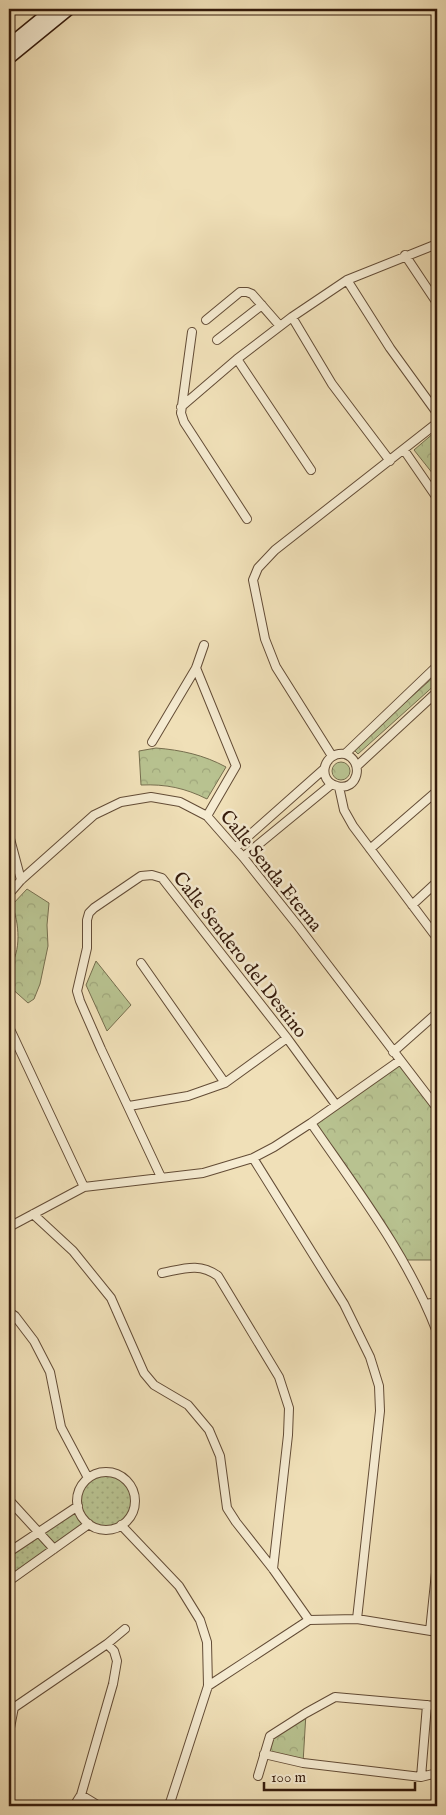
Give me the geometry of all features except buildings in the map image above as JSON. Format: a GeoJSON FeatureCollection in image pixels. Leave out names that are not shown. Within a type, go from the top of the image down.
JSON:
{"type":"FeatureCollection","features":[{"type":"Feature","properties":{"kind":"main road"},"geometry":{"type":"LineString","coordinates":[[9,45],[53,9]]}},
{"type":"Feature","properties":{"kind":"main road"},"geometry":{"type":"LineString","coordinates":[[9,58],[69,9]]}},
{"type":"Feature","properties":{"kind":"street"},"geometry":{"type":"LineString","coordinates":[[181,407],[237,359],[292,317],[346,280],[405,255],[437,244]]}},
{"type":"Feature","properties":{"kind":"street"},"geometry":{"type":"LineString","coordinates":[[405,255],[437,303]]}},
{"type":"Feature","properties":{"kind":"street"},"geometry":{"type":"LineString","coordinates":[[346,280],[390,348],[437,413]]}},
{"type":"Feature","properties":{"kind":"street"},"geometry":{"type":"LineString","coordinates":[[206,320],[240,292],[247,292],[252,294],[280,326]]}},
{"type":"Feature","properties":{"kind":"street"},"geometry":{"type":"LineString","coordinates":[[217,340],[262,305]]}},
{"type":"Feature","properties":{"kind":"street"},"geometry":{"type":"LineString","coordinates":[[292,317],[332,384],[390,461]]}},
{"type":"Feature","properties":{"kind":"street"},"geometry":{"type":"LineString","coordinates":[[192,332],[181,413],[184,422],[247,519]]}},
{"type":"Feature","properties":{"kind":"street"},"geometry":{"type":"LineString","coordinates":[[237,359],[311,470]]}},
{"type":"Feature","properties":{"kind":"street"},"geometry":{"type":"LineString","coordinates":[[332,756],[269,653],[253,580],[258,568],[275,550],[437,423]]}},
{"type":"Feature","properties":{"kind":"street"},"geometry":{"type":"LineString","coordinates":[[404,450],[437,498]]}},
{"type":"Feature","properties":{"kind":"street"},"geometry":{"type":"LineString","coordinates":[[152,742],[196,668],[204,645]]}},
{"type":"Feature","properties":{"kind":"street"},"geometry":{"type":"LineString","coordinates":[[345,754],[437,666]]}},
{"type":"Feature","properties":{"kind":"street"},"geometry":{"type":"LineString","coordinates":[[196,668],[236,766],[207,816]]}},
{"type":"Feature","properties":{"kind":"street"},"geometry":{"type":"LineString","coordinates":[[357,766],[437,692]]}},
{"type":"Feature","properties":{"kind":"street"},"geometry":{"type":"LineString","coordinates":[[234,848],[324,769],[332,756],[345,754],[352,758],[358,770],[355,779],[349,785],[336,786],[301,810],[243,857]]}},
{"type":"Feature","properties":{"kind":"street"},"geometry":{"type":"LineString","coordinates":[[324,769],[326,778],[336,786],[344,810],[353,826],[437,938]]}},
{"type":"Feature","properties":{"kind":"street"},"geometry":{"type":"LineString","coordinates":[[370,849],[437,791]]}},
{"type":"Feature","properties":{"kind":"street","name":"Calle Senda Eterna"},"geometry":{"type":"LineString","coordinates":[[9,894],[21,880],[94,815],[121,802],[151,797],[180,802],[207,816],[243,857],[437,1108]]}},
{"type":"Feature","properties":{"kind":"street"},"geometry":{"type":"LineString","coordinates":[[291,798],[301,810]]}},
{"type":"Feature","properties":{"kind":"street"},"geometry":{"type":"LineString","coordinates":[[9,835],[21,880]]}},
{"type":"Feature","properties":{"kind":"street","name":"Calle Sendero del Destino"},"geometry":{"type":"LineString","coordinates":[[161,1177],[77,991],[87,948],[87,920],[89,913],[141,876],[152,875],[162,878],[288,1038],[336,1105]]}},
{"type":"Feature","properties":{"kind":"street"},"geometry":{"type":"LineString","coordinates":[[412,905],[437,882]]}},
{"type":"Feature","properties":{"kind":"street"},"geometry":{"type":"LineString","coordinates":[[141,963],[225,1083]]}},
{"type":"Feature","properties":{"kind":"street"},"geometry":{"type":"LineString","coordinates":[[393,1052],[437,1013]]}},
{"type":"Feature","properties":{"kind":"street"},"geometry":{"type":"LineString","coordinates":[[9,1027],[84,1187]]}},
{"type":"Feature","properties":{"kind":"street"},"geometry":{"type":"LineString","coordinates":[[128,1106],[188,1096],[225,1083],[288,1038]]}},
{"type":"Feature","properties":{"kind":"street"},"geometry":{"type":"LineString","coordinates":[[9,1227],[84,1187],[203,1173],[253,1158],[311,1123],[399,1061]]}},
{"type":"Feature","properties":{"kind":"street"},"geometry":{"type":"LineString","coordinates":[[311,1123],[403,1260],[426,1304],[437,1332]]}},
{"type":"Feature","properties":{"kind":"street"},"geometry":{"type":"LineString","coordinates":[[253,1158],[344,1304],[370,1357],[379,1386],[380,1412],[357,1619]]}},
{"type":"Feature","properties":{"kind":"street"},"geometry":{"type":"LineString","coordinates":[[33,1214],[73,1251],[111,1298],[148,1380],[188,1405],[203,1421],[212,1435],[220,1456],[228,1508],[309,1620]]}},
{"type":"Feature","properties":{"kind":"street"},"geometry":{"type":"LineString","coordinates":[[162,1273],[200,1267],[218,1276],[279,1376],[289,1408],[288,1435],[273,1569]]}},
{"type":"Feature","properties":{"kind":"street"},"geometry":{"type":"LineString","coordinates":[[426,1304],[437,1302]]}},
{"type":"Feature","properties":{"kind":"street"},"geometry":{"type":"LineString","coordinates":[[9,1312],[15,1316],[34,1342],[50,1372],[60,1426],[88,1478]]}},
{"type":"Feature","properties":{"kind":"street"},"geometry":{"type":"LineString","coordinates":[[100,1472],[110,1472],[119,1475],[127,1481],[134,1499],[133,1509],[129,1518],[121,1525],[105,1530],[89,1524],[84,1519],[78,1506],[79,1489],[88,1478],[100,1472]]}},
{"type":"Feature","properties":{"kind":"street"},"geometry":{"type":"LineString","coordinates":[[9,1500],[54,1548]]}},
{"type":"Feature","properties":{"kind":"street"},"geometry":{"type":"LineString","coordinates":[[9,1552],[39,1530],[78,1506]]}},
{"type":"Feature","properties":{"kind":"street"},"geometry":{"type":"LineString","coordinates":[[9,1581],[89,1524]]}},
{"type":"Feature","properties":{"kind":"street"},"geometry":{"type":"LineString","coordinates":[[121,1525],[179,1586],[200,1620],[207,1642],[208,1686],[169,1806]]}},
{"type":"Feature","properties":{"kind":"street"},"geometry":{"type":"LineString","coordinates":[[208,1686],[309,1620],[357,1619],[434,1632],[437,1563]]}},
{"type":"Feature","properties":{"kind":"street"},"geometry":{"type":"LineString","coordinates":[[9,1733],[12,1709],[107,1644],[125,1629]]}},
{"type":"Feature","properties":{"kind":"street"},"geometry":{"type":"LineString","coordinates":[[74,1806],[81,1796],[113,1684],[117,1661],[114,1652],[107,1644]]}},
{"type":"Feature","properties":{"kind":"street"},"geometry":{"type":"LineString","coordinates":[[258,1776],[270,1736],[335,1697],[437,1706]]}},
{"type":"Feature","properties":{"kind":"street"},"geometry":{"type":"LineString","coordinates":[[421,1777],[427,1705]]}},
{"type":"Feature","properties":{"kind":"street"},"geometry":{"type":"LineString","coordinates":[[264,1754],[303,1762],[421,1777],[437,1773]]}},
{"type":"Feature","properties":{"kind":"street"},"geometry":{"type":"LineString","coordinates":[[81,1796],[99,1806]]}},
{"type":"Feature","properties":{"kind":"green space"},"geometry":{"type":"Polygon","coordinates":[[[436,431],[437,433],[437,479],[414,450],[436,431]]]}},
{"type":"Feature","properties":{"kind":"green space"},"geometry":{"type":"Polygon","coordinates":[[[437,674],[437,683],[358,754],[353,749],[437,674]]]}},
{"type":"Feature","properties":{"kind":"green space"},"geometry":{"type":"Polygon","coordinates":[[[156,748],[192,754],[226,767],[207,799],[175,788],[159,785],[141,785],[139,751],[156,748]]]}},
{"type":"Feature","properties":{"kind":"green space"},"geometry":{"type":"Polygon","coordinates":[[[341,762],[349,767],[350,771],[345,779],[341,780],[333,775],[332,771],[337,763],[341,762]]]}},
{"type":"Feature","properties":{"kind":"green space"},"geometry":{"type":"Polygon","coordinates":[[[27,889],[49,903],[48,946],[40,984],[34,999],[28,1003],[9,986],[9,967],[18,945],[18,928],[12,905],[27,889]]]}},
{"type":"Feature","properties":{"kind":"green space"},"geometry":{"type":"Polygon","coordinates":[[[96,961],[131,1005],[107,1031],[86,985],[96,961]]]}},
{"type":"Feature","properties":{"kind":"green space"},"geometry":{"type":"Polygon","coordinates":[[[399,1061],[437,1108],[437,1260],[403,1260],[311,1123],[399,1061]]]}},
{"type":"Feature","properties":{"kind":"green space"},"geometry":{"type":"Polygon","coordinates":[[[100,1472],[117,1475],[128,1483],[133,1494],[134,1506],[129,1517],[119,1525],[106,1528],[89,1524],[9,1581],[9,1552],[77,1506],[78,1494],[82,1485],[89,1478],[100,1472]]]}},
{"type":"Feature","properties":{"kind":"green space"},"geometry":{"type":"Polygon","coordinates":[[[306,1713],[303,1763],[264,1754],[270,1736],[306,1713]]]}}]}
